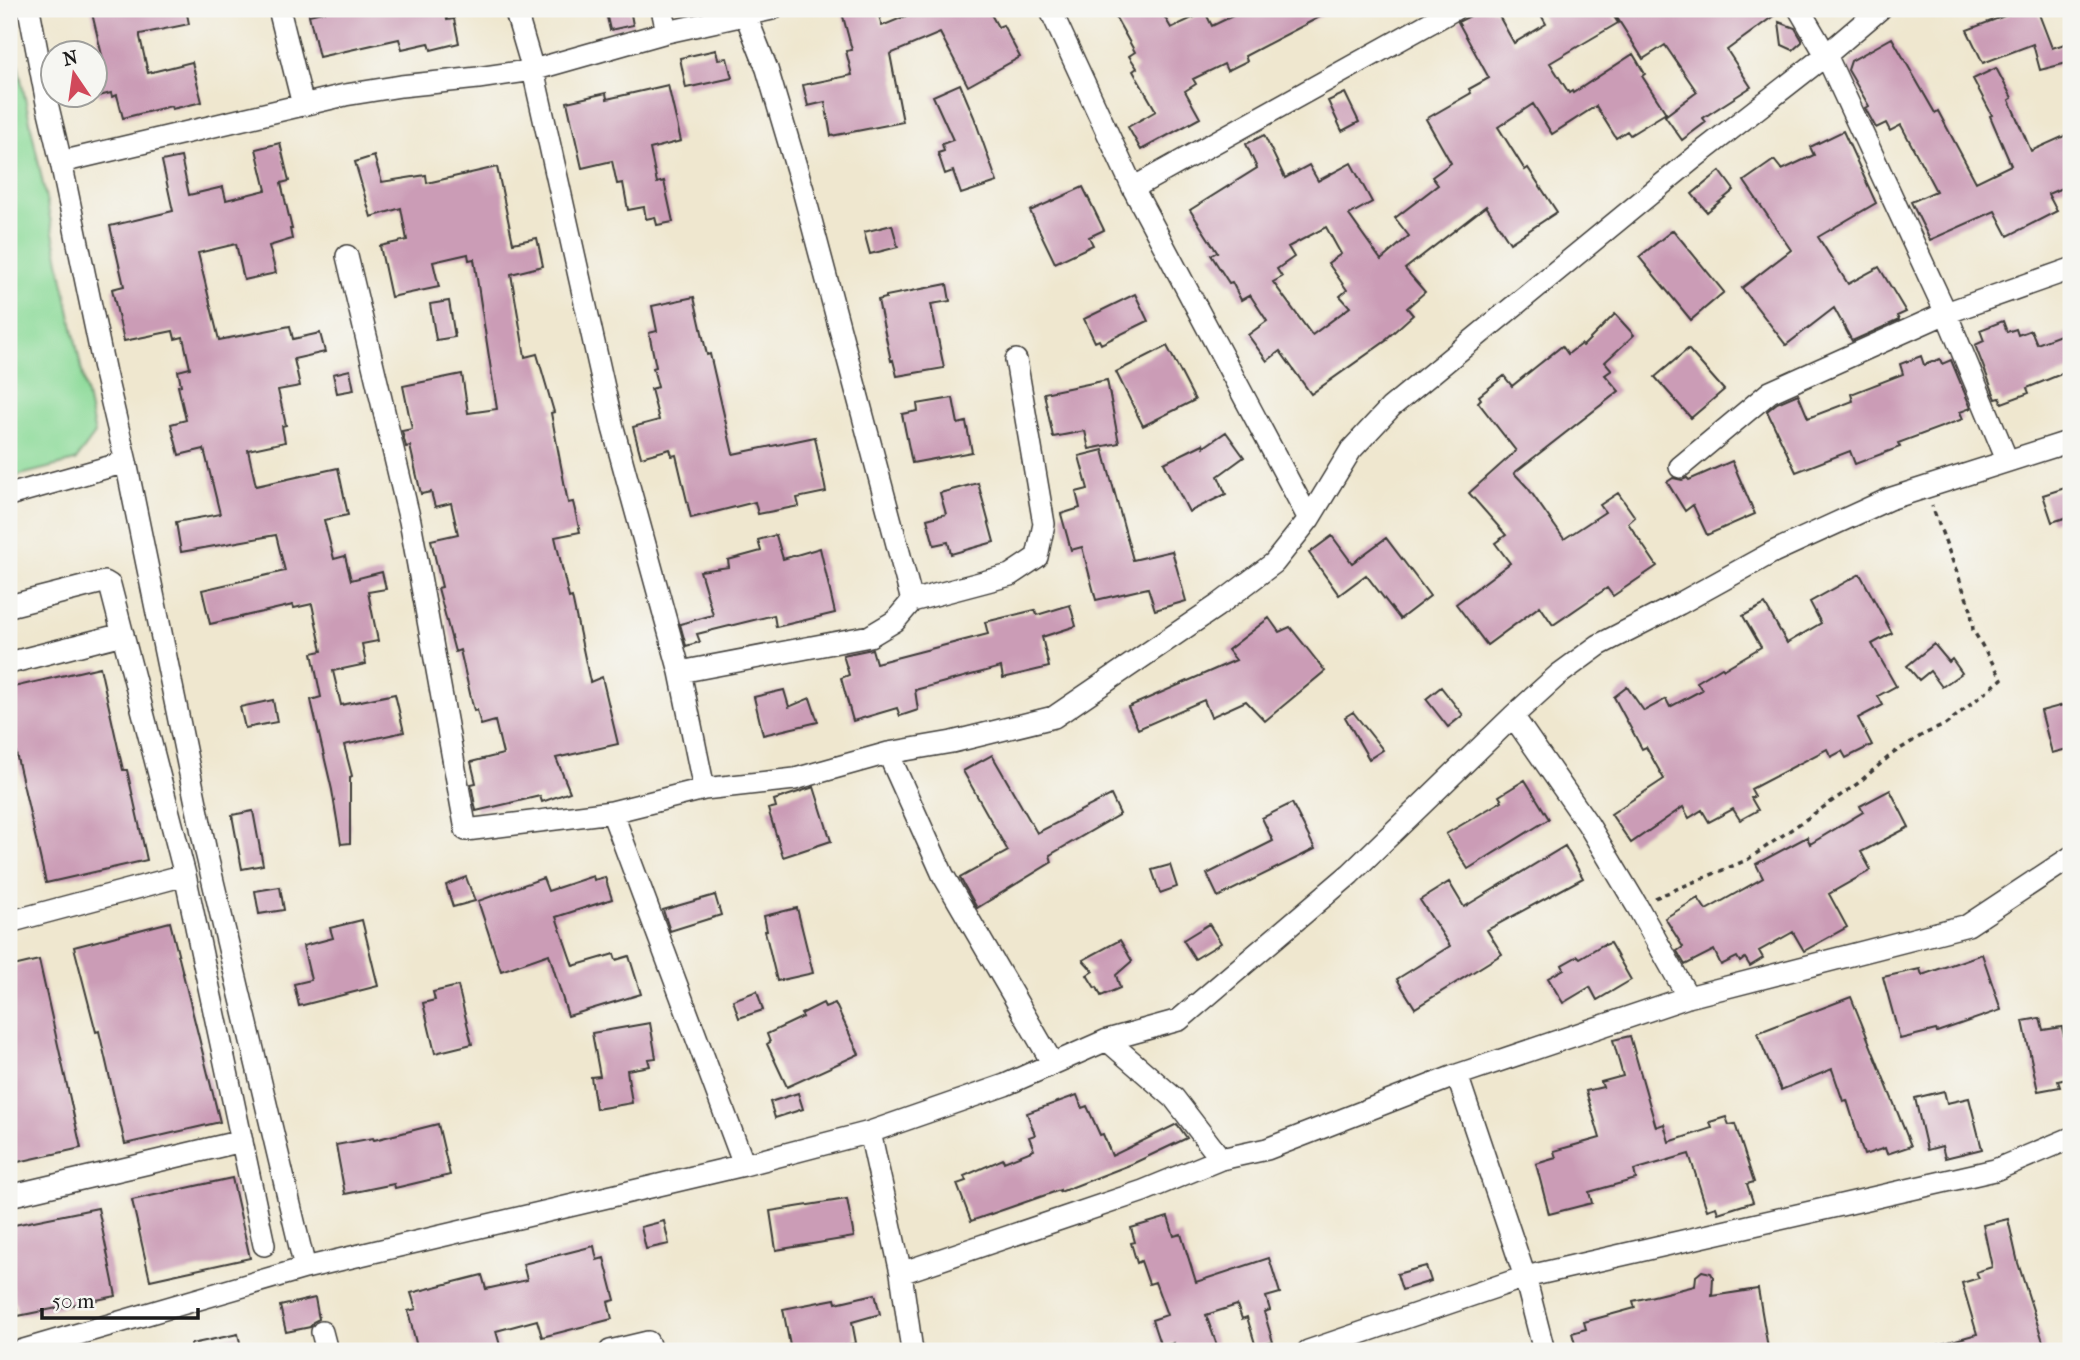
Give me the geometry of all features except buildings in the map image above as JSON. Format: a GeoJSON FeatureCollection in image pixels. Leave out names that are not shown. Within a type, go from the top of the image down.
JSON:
{"type":"FeatureCollection","features":[{"type":"Feature","properties":{"kind":"street"},"geometry":{"type":"LineString","coordinates":[[29,9],[126,462],[205,852],[304,1268]]}},
{"type":"Feature","properties":{"kind":"street"},"geometry":{"type":"LineString","coordinates":[[279,9],[303,105]]}},
{"type":"Feature","properties":{"kind":"street"},"geometry":{"type":"LineString","coordinates":[[515,9],[533,70],[613,428],[680,672],[704,789]]}},
{"type":"Feature","properties":{"kind":"street"},"geometry":{"type":"LineString","coordinates":[[662,9],[667,32]]}},
{"type":"Feature","properties":{"kind":"street"},"geometry":{"type":"LineString","coordinates":[[61,162],[345,95],[533,70],[667,32],[772,9]]}},
{"type":"Feature","properties":{"kind":"street"},"geometry":{"type":"LineString","coordinates":[[1050,9],[1133,188],[1310,519]]}},
{"type":"Feature","properties":{"kind":"street"},"geometry":{"type":"LineString","coordinates":[[1133,188],[1455,9]]}},
{"type":"Feature","properties":{"kind":"street"},"geometry":{"type":"LineString","coordinates":[[1800,9],[1826,55],[1946,313],[2007,460]]}},
{"type":"Feature","properties":{"kind":"street"},"geometry":{"type":"LineString","coordinates":[[348,256],[410,521],[466,830],[612,812],[704,789],[795,779],[888,753],[952,742],[1054,717],[1217,606],[1274,563],[1310,519],[1352,450],[1391,408],[1694,158],[1826,55],[1880,9]]}},
{"type":"Feature","properties":{"kind":"street"},"geometry":{"type":"LineString","coordinates":[[746,16],[767,69],[803,190],[912,601]]}},
{"type":"Feature","properties":{"kind":"street"},"geometry":{"type":"LineString","coordinates":[[1679,467],[1770,392],[1946,313],[2071,269]]}},
{"type":"Feature","properties":{"kind":"street"},"geometry":{"type":"LineString","coordinates":[[680,672],[870,636],[895,621],[912,601],[1010,575],[1037,557],[1044,524],[1016,360]]}},
{"type":"Feature","properties":{"kind":"street"},"geometry":{"type":"LineString","coordinates":[[20,1351],[304,1268],[744,1166],[870,1132],[1005,1085],[1107,1040],[1179,1020],[1350,874],[1513,716],[1558,675],[1599,645],[1773,552],[1889,499],[2071,440]]}},
{"type":"Feature","properties":{"kind":"street"},"geometry":{"type":"LineString","coordinates":[[9,495],[126,462]]}},
{"type":"Feature","properties":{"kind":"street"},"geometry":{"type":"LineString","coordinates":[[9,606],[105,582],[110,585],[185,876],[264,1245]]}},
{"type":"Feature","properties":{"kind":"street"},"geometry":{"type":"LineString","coordinates":[[9,663],[123,634]]}},
{"type":"Feature","properties":{"kind":"street"},"geometry":{"type":"LineString","coordinates":[[1513,716],[1588,824],[1688,997]]}},
{"type":"Feature","properties":{"kind":"street"},"geometry":{"type":"LineString","coordinates":[[888,753],[943,875],[1053,1064]]}},
{"type":"Feature","properties":{"kind":"street"},"geometry":{"type":"LineString","coordinates":[[612,812],[744,1166]]}},
{"type":"Feature","properties":{"kind":"street"},"geometry":{"type":"LineString","coordinates":[[901,1273],[1143,1191],[1221,1159],[1267,1149],[1457,1076],[1688,997],[1969,925],[2071,857]]}},
{"type":"Feature","properties":{"kind":"street"},"geometry":{"type":"LineString","coordinates":[[9,922],[185,876]]}},
{"type":"Feature","properties":{"kind":"street"},"geometry":{"type":"LineString","coordinates":[[1107,1040],[1174,1098],[1221,1159]]}},
{"type":"Feature","properties":{"kind":"street"},"geometry":{"type":"LineString","coordinates":[[1457,1076],[1525,1277],[1544,1351]]}},
{"type":"Feature","properties":{"kind":"street"},"geometry":{"type":"LineString","coordinates":[[870,1132],[901,1273],[912,1351]]}},
{"type":"Feature","properties":{"kind":"street"},"geometry":{"type":"LineString","coordinates":[[1308,1351],[1525,1277],[1995,1170],[2071,1138]]}},
{"type":"Feature","properties":{"kind":"street"},"geometry":{"type":"LineString","coordinates":[[9,1196],[242,1141]]}},
{"type":"Feature","properties":{"kind":"street"},"geometry":{"type":"LineString","coordinates":[[610,1351],[648,1342],[650,1351]]}},
{"type":"Feature","properties":{"kind":"path"},"geometry":{"type":"LineString","coordinates":[[1637,906],[1746,860],[1857,784],[1892,754],[1924,734],[1945,725],[2002,679],[1973,630],[1971,610],[1924,486]]}},
{"type":"Feature","properties":{"kind":"green space"},"geometry":{"type":"Polygon","coordinates":[[[9,21],[95,434],[75,461],[9,478],[9,21]]]}}]}
